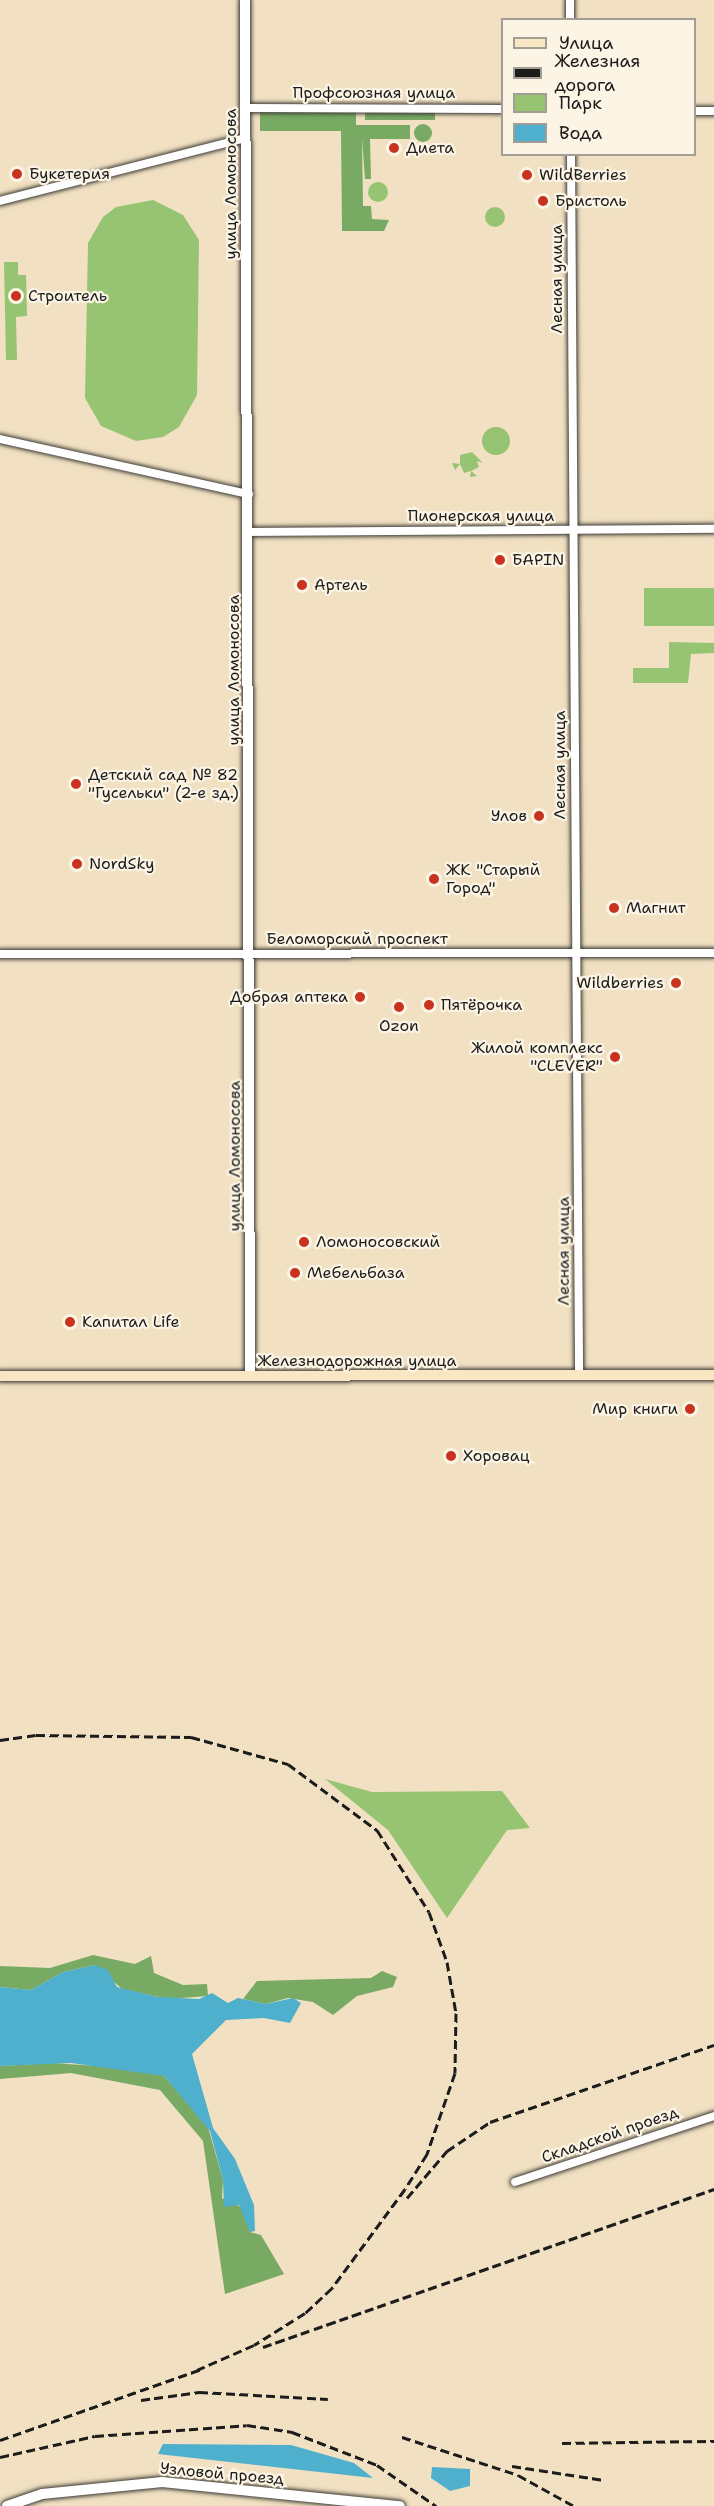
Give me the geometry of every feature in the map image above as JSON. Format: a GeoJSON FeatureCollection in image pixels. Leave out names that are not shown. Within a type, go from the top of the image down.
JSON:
{"type":"FeatureCollection","features":[{"type":"Feature","properties":{"kind":"main road","name":"Железнодорожная улица"},"geometry":{"type":"LineString","coordinates":[[0,1376],[714,1375]]}},
{"type":"Feature","properties":{"kind":"street","name":"улица Ломоносова"},"geometry":{"type":"LineString","coordinates":[[245,0],[249,494],[250,1376]]}},
{"type":"Feature","properties":{"kind":"street"},"geometry":{"type":"LineString","coordinates":[[570,0],[570,18]]}},
{"type":"Feature","properties":{"kind":"street","name":"Профсоюзная улица"},"geometry":{"type":"LineString","coordinates":[[246,108],[501,109]]}},
{"type":"Feature","properties":{"kind":"street"},"geometry":{"type":"LineString","coordinates":[[696,111],[714,111]]}},
{"type":"Feature","properties":{"kind":"street"},"geometry":{"type":"LineString","coordinates":[[0,201],[246,138]]}},
{"type":"Feature","properties":{"kind":"street","name":"Лесная улица"},"geometry":{"type":"LineString","coordinates":[[571,156],[579,1375]]}},
{"type":"Feature","properties":{"kind":"street"},"geometry":{"type":"LineString","coordinates":[[0,439],[249,494]]}},
{"type":"Feature","properties":{"kind":"street","name":"Пионерская улица"},"geometry":{"type":"LineString","coordinates":[[249,532],[714,529]]}},
{"type":"Feature","properties":{"kind":"street","name":"Беломорский проспект"},"geometry":{"type":"LineString","coordinates":[[0,954],[714,954]]}},
{"type":"Feature","properties":{"kind":"street","name":"Складской проезд"},"geometry":{"type":"LineString","coordinates":[[515,2182],[714,2116]]}},
{"type":"Feature","properties":{"kind":"street","name":"Узловой проезд"},"geometry":{"type":"LineString","coordinates":[[9,2506],[54,2493],[162,2482],[400,2506]]}},
{"type":"Feature","properties":{"kind":"green space"},"geometry":{"type":"Polygon","coordinates":[[[260,110],[356,111],[356,125],[410,125],[410,139],[370,139],[371,179],[365,179],[362,138],[363,206],[371,206],[372,219],[389,220],[384,231],[342,231],[341,131],[260,131],[260,110]]]}},
{"type":"Feature","properties":{"kind":"green space"},"geometry":{"type":"Polygon","coordinates":[[[365,110],[435,110],[435,120],[365,120],[365,110]]]}},
{"type":"Feature","properties":{"kind":"green space"},"geometry":{"type":"Polygon","coordinates":[[[419,124],[427,124],[432,129],[430,140],[419,142],[414,137],[414,129],[419,124]]]}},
{"type":"Feature","properties":{"kind":"green space"},"geometry":{"type":"Polygon","coordinates":[[[374,182],[382,182],[388,188],[388,196],[382,202],[374,202],[368,196],[368,188],[374,182]]]}},
{"type":"Feature","properties":{"kind":"green space"},"geometry":{"type":"Polygon","coordinates":[[[153,200],[183,215],[199,240],[197,395],[179,427],[163,437],[136,441],[101,426],[85,398],[88,243],[103,217],[116,207],[153,200]]]}},
{"type":"Feature","properties":{"kind":"green space"},"geometry":{"type":"Polygon","coordinates":[[[495,207],[502,210],[505,217],[502,224],[495,227],[488,224],[485,217],[488,210],[495,207]]]}},
{"type":"Feature","properties":{"kind":"green space","name":"Строитель"},"geometry":{"type":"Polygon","coordinates":[[[4,262],[18,262],[18,275],[26,275],[27,316],[16,317],[17,360],[6,360],[4,262]]]}},
{"type":"Feature","properties":{"kind":"green space"},"geometry":{"type":"Polygon","coordinates":[[[496,427],[506,431],[510,441],[506,451],[496,455],[486,451],[482,441],[486,431],[496,427]]]}},
{"type":"Feature","properties":{"kind":"green space"},"geometry":{"type":"Polygon","coordinates":[[[472,452],[483,463],[477,461],[479,467],[464,473],[460,464],[460,455],[472,452]]]}},
{"type":"Feature","properties":{"kind":"green space"},"geometry":{"type":"Polygon","coordinates":[[[452,463],[460,464],[455,470],[452,463]]]}},
{"type":"Feature","properties":{"kind":"green space"},"geometry":{"type":"Polygon","coordinates":[[[644,588],[714,588],[714,626],[644,626],[644,588]]]}},
{"type":"Feature","properties":{"kind":"green space"},"geometry":{"type":"Polygon","coordinates":[[[669,642],[714,643],[714,653],[691,654],[688,683],[633,683],[633,668],[669,668],[669,642]]]}},
{"type":"Feature","properties":{"kind":"green space"},"geometry":{"type":"Polygon","coordinates":[[[325,1779],[372,1792],[502,1791],[530,1828],[507,1830],[447,1918],[388,1830],[325,1779]]]}},
{"type":"Feature","properties":{"kind":"green space"},"geometry":{"type":"Polygon","coordinates":[[[93,1955],[135,1964],[151,1956],[154,1973],[183,1985],[207,1984],[208,1996],[168,1999],[122,1989],[95,1965],[63,1972],[31,1990],[0,1987],[0,1966],[50,1968],[93,1955]]]}},
{"type":"Feature","properties":{"kind":"green space"},"geometry":{"type":"Polygon","coordinates":[[[382,1971],[397,1977],[393,1987],[357,1996],[333,2015],[313,2002],[288,1998],[266,2004],[243,1999],[257,1981],[371,1978],[382,1971]]]}},
{"type":"Feature","properties":{"kind":"green space"},"geometry":{"type":"Polygon","coordinates":[[[53,2063],[140,2069],[164,2076],[208,2127],[223,2180],[222,2198],[243,2208],[250,2232],[261,2235],[284,2274],[225,2294],[203,2141],[160,2090],[71,2073],[0,2079],[0,2066],[53,2063]]]}},
{"type":"Feature","properties":{"kind":"water"},"geometry":{"type":"Polygon","coordinates":[[[95,1965],[108,1970],[117,1987],[158,1997],[199,1999],[212,1993],[228,2003],[238,1998],[266,2004],[293,1998],[301,2003],[290,2023],[264,2018],[226,2020],[192,2054],[213,2128],[235,2159],[254,2205],[255,2231],[250,2232],[239,2205],[224,2207],[223,2180],[210,2131],[164,2076],[71,2063],[0,2066],[0,1987],[31,1990],[63,1972],[95,1965]]]}},
{"type":"Feature","properties":{"kind":"water"},"geometry":{"type":"Polygon","coordinates":[[[163,2444],[291,2445],[354,2463],[373,2478],[158,2454],[163,2444]]]}},
{"type":"Feature","properties":{"kind":"water"},"geometry":{"type":"Polygon","coordinates":[[[432,2467],[470,2469],[470,2486],[450,2491],[431,2478],[432,2467]]]}},
{"type":"Feature","properties":{"kind":"railway"},"geometry":{"type":"LineString","coordinates":[[0,1740],[36,1735],[191,1737],[288,1764],[377,1830],[429,1912],[447,1962],[456,2013],[455,2073],[427,2154],[405,2189],[332,2288],[305,2313],[254,2345],[197,2370]]}},
{"type":"Feature","properties":{"kind":"railway"},"geometry":{"type":"LineString","coordinates":[[407,2198],[447,2151],[490,2122],[714,2045]]}},
{"type":"Feature","properties":{"kind":"railway"},"geometry":{"type":"LineString","coordinates":[[263,2347],[714,2189]]}},
{"type":"Feature","properties":{"kind":"railway"},"geometry":{"type":"LineString","coordinates":[[0,2440],[204,2368]]}},
{"type":"Feature","properties":{"kind":"railway"},"geometry":{"type":"LineString","coordinates":[[141,2400],[199,2392],[328,2399]]}},
{"type":"Feature","properties":{"kind":"railway"},"geometry":{"type":"LineString","coordinates":[[0,2457],[95,2436],[247,2425],[292,2432],[377,2465],[436,2506]]}},
{"type":"Feature","properties":{"kind":"railway"},"geometry":{"type":"LineString","coordinates":[[402,2437],[518,2475],[574,2506]]}},
{"type":"Feature","properties":{"kind":"railway"},"geometry":{"type":"LineString","coordinates":[[562,2443],[714,2441]]}},
{"type":"Feature","properties":{"kind":"railway"},"geometry":{"type":"LineString","coordinates":[[512,2466],[604,2480]]}},
{"type":"Feature","properties":{"kind":"place","name":"Диета"},"geometry":{"type":"Point","coordinates":[394,148]}},
{"type":"Feature","properties":{"kind":"place","name":"Букетерия"},"geometry":{"type":"Point","coordinates":[17,174]}},
{"type":"Feature","properties":{"kind":"place","name":"WildBerries"},"geometry":{"type":"Point","coordinates":[527,175]}},
{"type":"Feature","properties":{"kind":"place","name":"Бристоль"},"geometry":{"type":"Point","coordinates":[543,201]}},
{"type":"Feature","properties":{"kind":"place","name":"Строитель"},"geometry":{"type":"Point","coordinates":[16,296]}},
{"type":"Feature","properties":{"kind":"place","name":"БАРIN"},"geometry":{"type":"Point","coordinates":[500,560]}},
{"type":"Feature","properties":{"kind":"place","name":"Артель"},"geometry":{"type":"Point","coordinates":[302,585]}},
{"type":"Feature","properties":{"kind":"place","name":"Детский сад № 82 \"Гусельки\" (2-е зд.)"},"geometry":{"type":"Point","coordinates":[76,784]}},
{"type":"Feature","properties":{"kind":"place","name":"Улов"},"geometry":{"type":"Point","coordinates":[539,816]}},
{"type":"Feature","properties":{"kind":"place","name":"NordSky"},"geometry":{"type":"Point","coordinates":[77,864]}},
{"type":"Feature","properties":{"kind":"place","name":"ЖК \"Старый Город\""},"geometry":{"type":"Point","coordinates":[434,879]}},
{"type":"Feature","properties":{"kind":"place","name":"Магнит"},"geometry":{"type":"Point","coordinates":[614,908]}},
{"type":"Feature","properties":{"kind":"place","name":"Wildberries"},"geometry":{"type":"Point","coordinates":[676,983]}},
{"type":"Feature","properties":{"kind":"place","name":"Добрая аптека"},"geometry":{"type":"Point","coordinates":[360,997]}},
{"type":"Feature","properties":{"kind":"place","name":"Пятёрочка"},"geometry":{"type":"Point","coordinates":[429,1005]}},
{"type":"Feature","properties":{"kind":"place","name":"Ozon"},"geometry":{"type":"Point","coordinates":[399,1007]}},
{"type":"Feature","properties":{"kind":"place","name":"Жилой комплекс \"СLEVER\""},"geometry":{"type":"Point","coordinates":[615,1057]}},
{"type":"Feature","properties":{"kind":"place","name":"Ломоносовский"},"geometry":{"type":"Point","coordinates":[304,1242]}},
{"type":"Feature","properties":{"kind":"place","name":"Мебельбаза"},"geometry":{"type":"Point","coordinates":[295,1273]}},
{"type":"Feature","properties":{"kind":"place","name":"Капитал Life"},"geometry":{"type":"Point","coordinates":[70,1322]}},
{"type":"Feature","properties":{"kind":"place","name":"Мир книги"},"geometry":{"type":"Point","coordinates":[690,1409]}},
{"type":"Feature","properties":{"kind":"place","name":"Хоровац"},"geometry":{"type":"Point","coordinates":[451,1456]}}]}
